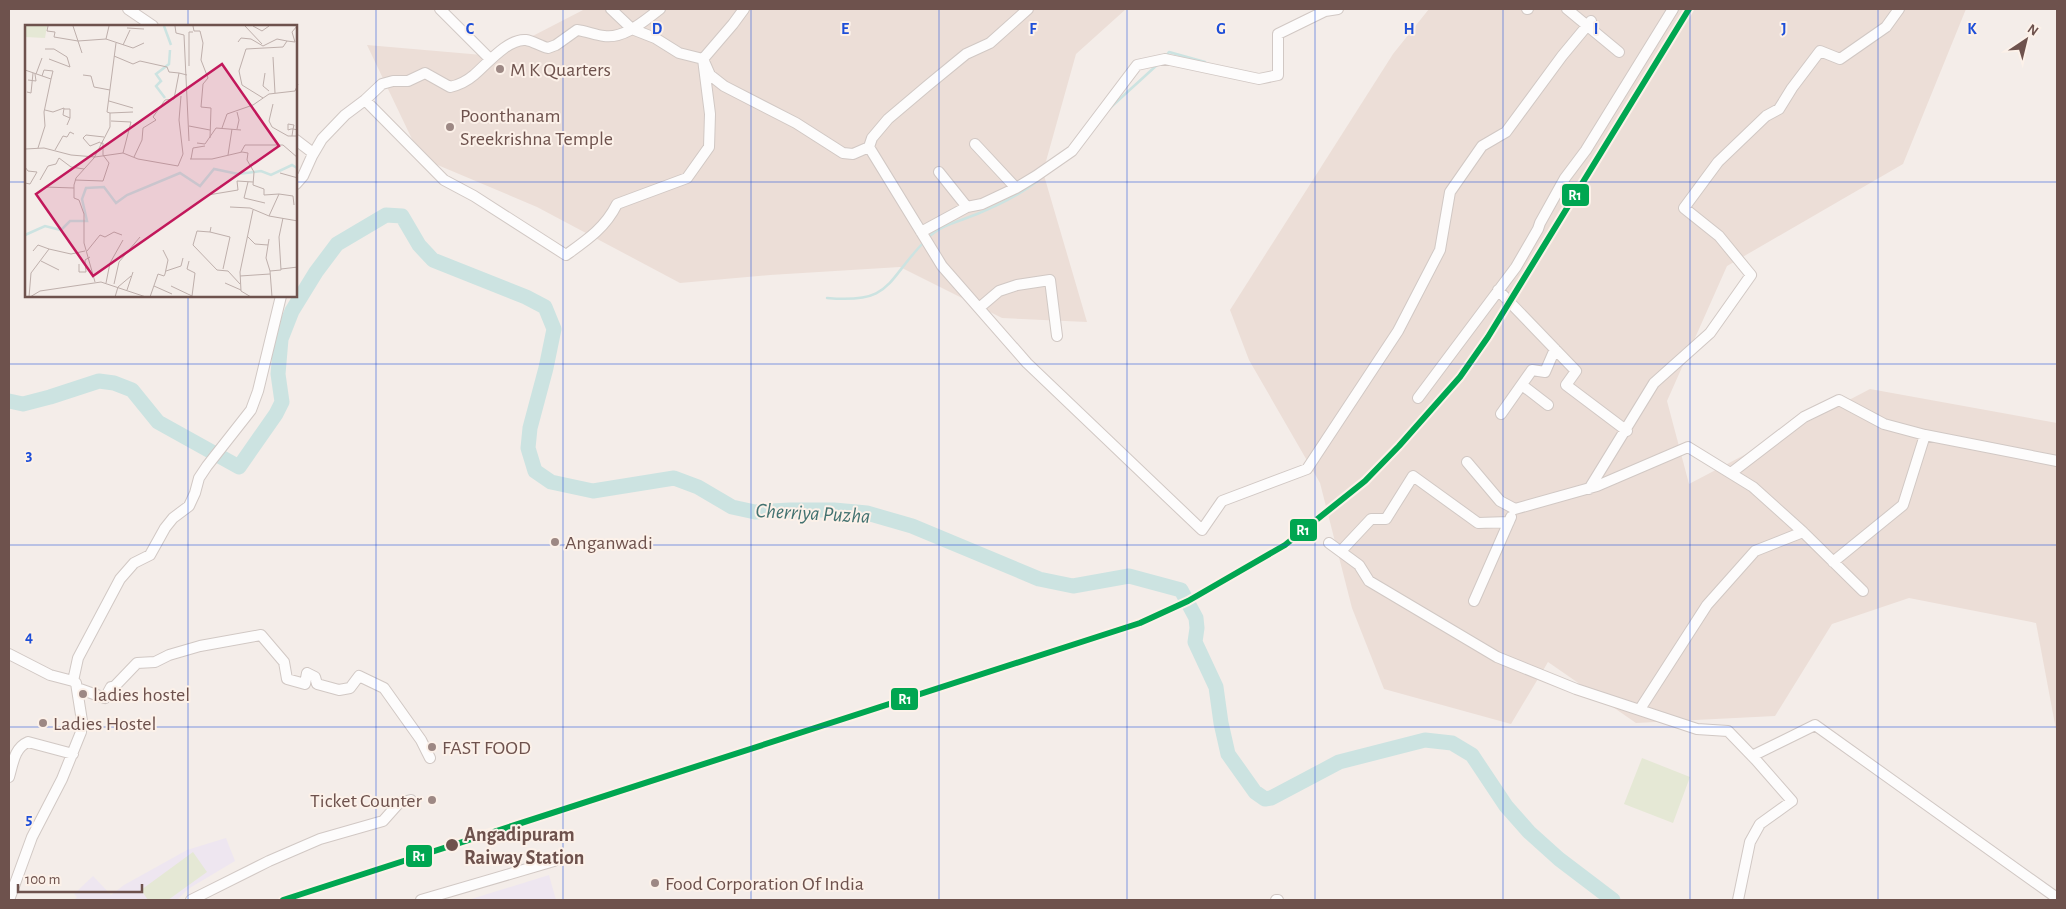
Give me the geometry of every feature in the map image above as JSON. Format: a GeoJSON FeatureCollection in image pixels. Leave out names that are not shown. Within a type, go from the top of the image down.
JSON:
{"type":"FeatureCollection","features":[{"type":"Feature","properties":{"kind":"street"},"geometry":{"type":"LineString","coordinates":[[128,9],[152,25]]}},
{"type":"Feature","properties":{"kind":"street"},"geometry":{"type":"LineString","coordinates":[[440,9],[490,59]]}},
{"type":"Feature","properties":{"kind":"street"},"geometry":{"type":"LineString","coordinates":[[611,9],[632,29],[655,38],[680,53],[703,60],[710,75],[724,86],[796,123],[843,153],[853,154],[869,146],[872,138],[888,119],[922,90],[966,54],[990,42],[1028,9]]}},
{"type":"Feature","properties":{"kind":"street"},"geometry":{"type":"LineString","coordinates":[[298,182],[304,176],[313,153],[331,128],[366,100],[382,84],[393,81],[408,81],[425,73],[450,87],[458,85],[475,74],[490,59],[520,40],[527,40],[548,48],[556,45],[577,30],[605,37],[615,36],[632,29],[660,9]]}},
{"type":"Feature","properties":{"kind":"street"},"geometry":{"type":"LineString","coordinates":[[366,100],[444,180],[474,196],[566,255],[587,240],[609,219],[617,204],[687,178],[709,147],[710,114],[703,60],[744,9]]}},
{"type":"Feature","properties":{"kind":"street"},"geometry":{"type":"LineString","coordinates":[[921,232],[967,207],[982,204],[1016,188],[1072,151],[1137,65],[1165,59],[1260,79],[1278,75],[1278,34],[1325,11],[1338,9]]}},
{"type":"Feature","properties":{"kind":"street"},"geometry":{"type":"LineString","coordinates":[[1567,9],[1589,24],[1620,52]]}},
{"type":"Feature","properties":{"kind":"street"},"geometry":{"type":"LineString","coordinates":[[1418,398],[1516,267],[1564,178],[1586,150],[1673,9]]}},
{"type":"Feature","properties":{"kind":"street"},"geometry":{"type":"LineString","coordinates":[[1589,489],[1627,431],[1654,383],[1710,333],[1751,275],[1719,236],[1684,208],[1718,162],[1766,116],[1779,109],[1792,88],[1820,51],[1840,59],[1886,27],[1899,9]]}},
{"type":"Feature","properties":{"kind":"street"},"geometry":{"type":"LineString","coordinates":[[869,146],[942,266],[1027,363],[1202,530],[1222,501],[1307,469],[1398,331],[1440,250],[1450,192],[1482,146],[1506,132],[1589,24]]}},
{"type":"Feature","properties":{"kind":"street"},"geometry":{"type":"LineString","coordinates":[[298,142],[313,153]]}},
{"type":"Feature","properties":{"kind":"street"},"geometry":{"type":"LineString","coordinates":[[975,144],[1016,188]]}},
{"type":"Feature","properties":{"kind":"street"},"geometry":{"type":"LineString","coordinates":[[940,172],[967,207]]}},
{"type":"Feature","properties":{"kind":"street"},"geometry":{"type":"LineString","coordinates":[[979,308],[999,291],[1017,285],[1050,280],[1058,336]]}},
{"type":"Feature","properties":{"kind":"street"},"geometry":{"type":"LineString","coordinates":[[1498,290],[1576,371],[1566,385],[1627,431]]}},
{"type":"Feature","properties":{"kind":"street"},"geometry":{"type":"LineString","coordinates":[[9,900],[32,837],[62,779],[81,732],[82,721],[75,684],[78,658],[120,579],[134,563],[150,555],[165,528],[173,518],[189,506],[195,494],[199,478],[206,466],[251,410],[255,402],[281,298]]}},
{"type":"Feature","properties":{"kind":"street"},"geometry":{"type":"LineString","coordinates":[[1501,414],[1532,370],[1545,372],[1554,349]]}},
{"type":"Feature","properties":{"kind":"street"},"geometry":{"type":"LineString","coordinates":[[1522,385],[1548,405]]}},
{"type":"Feature","properties":{"kind":"street"},"geometry":{"type":"LineString","coordinates":[[1731,473],[1804,417],[1839,400],[1884,424],[1925,435],[2057,461]]}},
{"type":"Feature","properties":{"kind":"street"},"geometry":{"type":"LineString","coordinates":[[1834,562],[1903,504],[1925,435]]}},
{"type":"Feature","properties":{"kind":"street"},"geometry":{"type":"LineString","coordinates":[[1467,462],[1500,501],[1515,509],[1589,489],[1688,447],[1753,487],[1803,532],[1863,591]]}},
{"type":"Feature","properties":{"kind":"street"},"geometry":{"type":"LineString","coordinates":[[1340,551],[1370,519],[1386,519],[1413,476],[1478,523],[1509,522]]}},
{"type":"Feature","properties":{"kind":"street"},"geometry":{"type":"LineString","coordinates":[[1474,601],[1515,509]]}},
{"type":"Feature","properties":{"kind":"street"},"geometry":{"type":"LineString","coordinates":[[1640,709],[1707,604],[1754,551],[1803,532]]}},
{"type":"Feature","properties":{"kind":"street"},"geometry":{"type":"LineString","coordinates":[[1329,543],[1359,565],[1368,581],[1496,657],[1576,690],[1640,709],[1697,729],[1728,731],[1792,801],[1760,824],[1750,842],[1738,900]]}},
{"type":"Feature","properties":{"kind":"street"},"geometry":{"type":"LineString","coordinates":[[9,654],[50,675],[75,684],[104,698],[111,687],[137,663],[155,662],[169,655],[200,646],[261,635],[284,662],[287,679],[305,684],[308,673],[315,678],[317,684],[339,690],[350,688],[359,676],[384,688],[421,740],[430,758]]}},
{"type":"Feature","properties":{"kind":"street"},"geometry":{"type":"LineString","coordinates":[[1752,756],[1815,725],[2057,898]]}},
{"type":"Feature","properties":{"kind":"street"},"geometry":{"type":"LineString","coordinates":[[9,777],[14,757],[23,744],[28,742],[73,754]]}},
{"type":"Feature","properties":{"kind":"street"},"geometry":{"type":"LineString","coordinates":[[191,900],[269,861],[320,839],[383,821],[399,803],[411,800]]}},
{"type":"Feature","properties":{"kind":"street"},"geometry":{"type":"LineString","coordinates":[[421,900],[554,861]]}},
{"type":"Feature","properties":{"kind":"shaded area"},"geometry":{"type":"Polygon","coordinates":[[[585,9],[1126,9],[1076,54],[1043,172],[1087,322],[1002,318],[900,267],[680,283],[537,207],[421,158],[367,45],[494,56],[585,9]]]}},
{"type":"Feature","properties":{"kind":"shaded area"},"geometry":{"type":"Polygon","coordinates":[[[1429,9],[1966,9],[1903,164],[1727,266],[1667,401],[1689,484],[1870,389],[2057,423],[2057,735],[2036,623],[1909,598],[1832,624],[1775,716],[1636,723],[1548,662],[1511,724],[1384,689],[1352,608],[1320,483],[1249,360],[1230,310],[1393,54],[1429,9]]]}},
{"type":"Feature","properties":{"kind":"shaded area"},"geometry":{"type":"Polygon","coordinates":[[[226,838],[235,861],[188,889],[177,900],[74,900],[77,897],[74,894],[93,876],[111,895],[124,885],[187,850],[226,838]]]}},
{"type":"Feature","properties":{"kind":"shaded area"},"geometry":{"type":"Polygon","coordinates":[[[549,875],[556,900],[468,900],[549,875]]]}},
{"type":"Feature","properties":{"kind":"green space"},"geometry":{"type":"Polygon","coordinates":[[[1642,758],[1690,777],[1673,823],[1624,804],[1642,758]]]}},
{"type":"Feature","properties":{"kind":"green space"},"geometry":{"type":"Polygon","coordinates":[[[193,852],[207,872],[168,900],[148,900],[141,890],[193,852]]]}},
{"type":"Feature","properties":{"kind":"waterway"},"geometry":{"type":"LineString","coordinates":[[1166,56],[1169,52],[1205,62]]}},
{"type":"Feature","properties":{"kind":"waterway"},"geometry":{"type":"LineString","coordinates":[[1111,107],[1157,65]]}},
{"type":"Feature","properties":{"kind":"waterway"},"geometry":{"type":"LineString","coordinates":[[928,238],[945,227],[1010,199],[1039,180]]}},
{"type":"Feature","properties":{"kind":"waterway","name":"Cherriya Puzha"},"geometry":{"type":"LineString","coordinates":[[9,401],[23,404],[99,381],[114,383],[132,390],[158,422],[239,467],[276,414],[282,402],[278,374],[281,339],[292,311],[316,272],[337,244],[386,215],[402,216],[419,245],[433,260],[526,297],[545,307],[554,329],[530,428],[528,448],[535,471],[551,482],[593,491],[674,478],[698,487],[732,507],[755,512],[834,510],[867,513],[912,526],[1039,579],[1073,586],[1129,576],[1181,590],[1196,618],[1195,642],[1216,687],[1228,754],[1255,792],[1265,799],[1271,798],[1339,762],[1425,740],[1452,743],[1472,755],[1506,806],[1529,832],[1559,859],[1613,900]]}},
{"type":"Feature","properties":{"kind":"waterway"},"geometry":{"type":"LineString","coordinates":[[827,298],[848,299],[876,293],[886,287],[924,242]]}},
{"type":"Feature","properties":{"kind":"transit line","name":"R1"},"geometry":{"type":"LineString","coordinates":[[283,900],[1140,623],[1188,601],[1285,545],[1365,481],[1460,377],[1488,337],[1689,9]]}},
{"type":"Feature","properties":{"kind":"place","name":"M K Quarters"},"geometry":{"type":"Point","coordinates":[500,69]}},
{"type":"Feature","properties":{"kind":"place","name":"Poonthanam Sreekrishna Temple"},"geometry":{"type":"Point","coordinates":[450,127]}},
{"type":"Feature","properties":{"kind":"place","name":"Anganwadi"},"geometry":{"type":"Point","coordinates":[555,542]}},
{"type":"Feature","properties":{"kind":"place","name":"ladies hostel"},"geometry":{"type":"Point","coordinates":[83,694]}},
{"type":"Feature","properties":{"kind":"place","name":"Ladies Hostel"},"geometry":{"type":"Point","coordinates":[43,723]}},
{"type":"Feature","properties":{"kind":"place","name":"FAST FOOD"},"geometry":{"type":"Point","coordinates":[432,747]}},
{"type":"Feature","properties":{"kind":"place","name":"Ticket Counter"},"geometry":{"type":"Point","coordinates":[432,800]}},
{"type":"Feature","properties":{"kind":"place","name":"Angadipuram Raiway Station"},"geometry":{"type":"Point","coordinates":[452,845]}},
{"type":"Feature","properties":{"kind":"place","name":"Food Corporation Of India"},"geometry":{"type":"Point","coordinates":[655,883]}}]}
